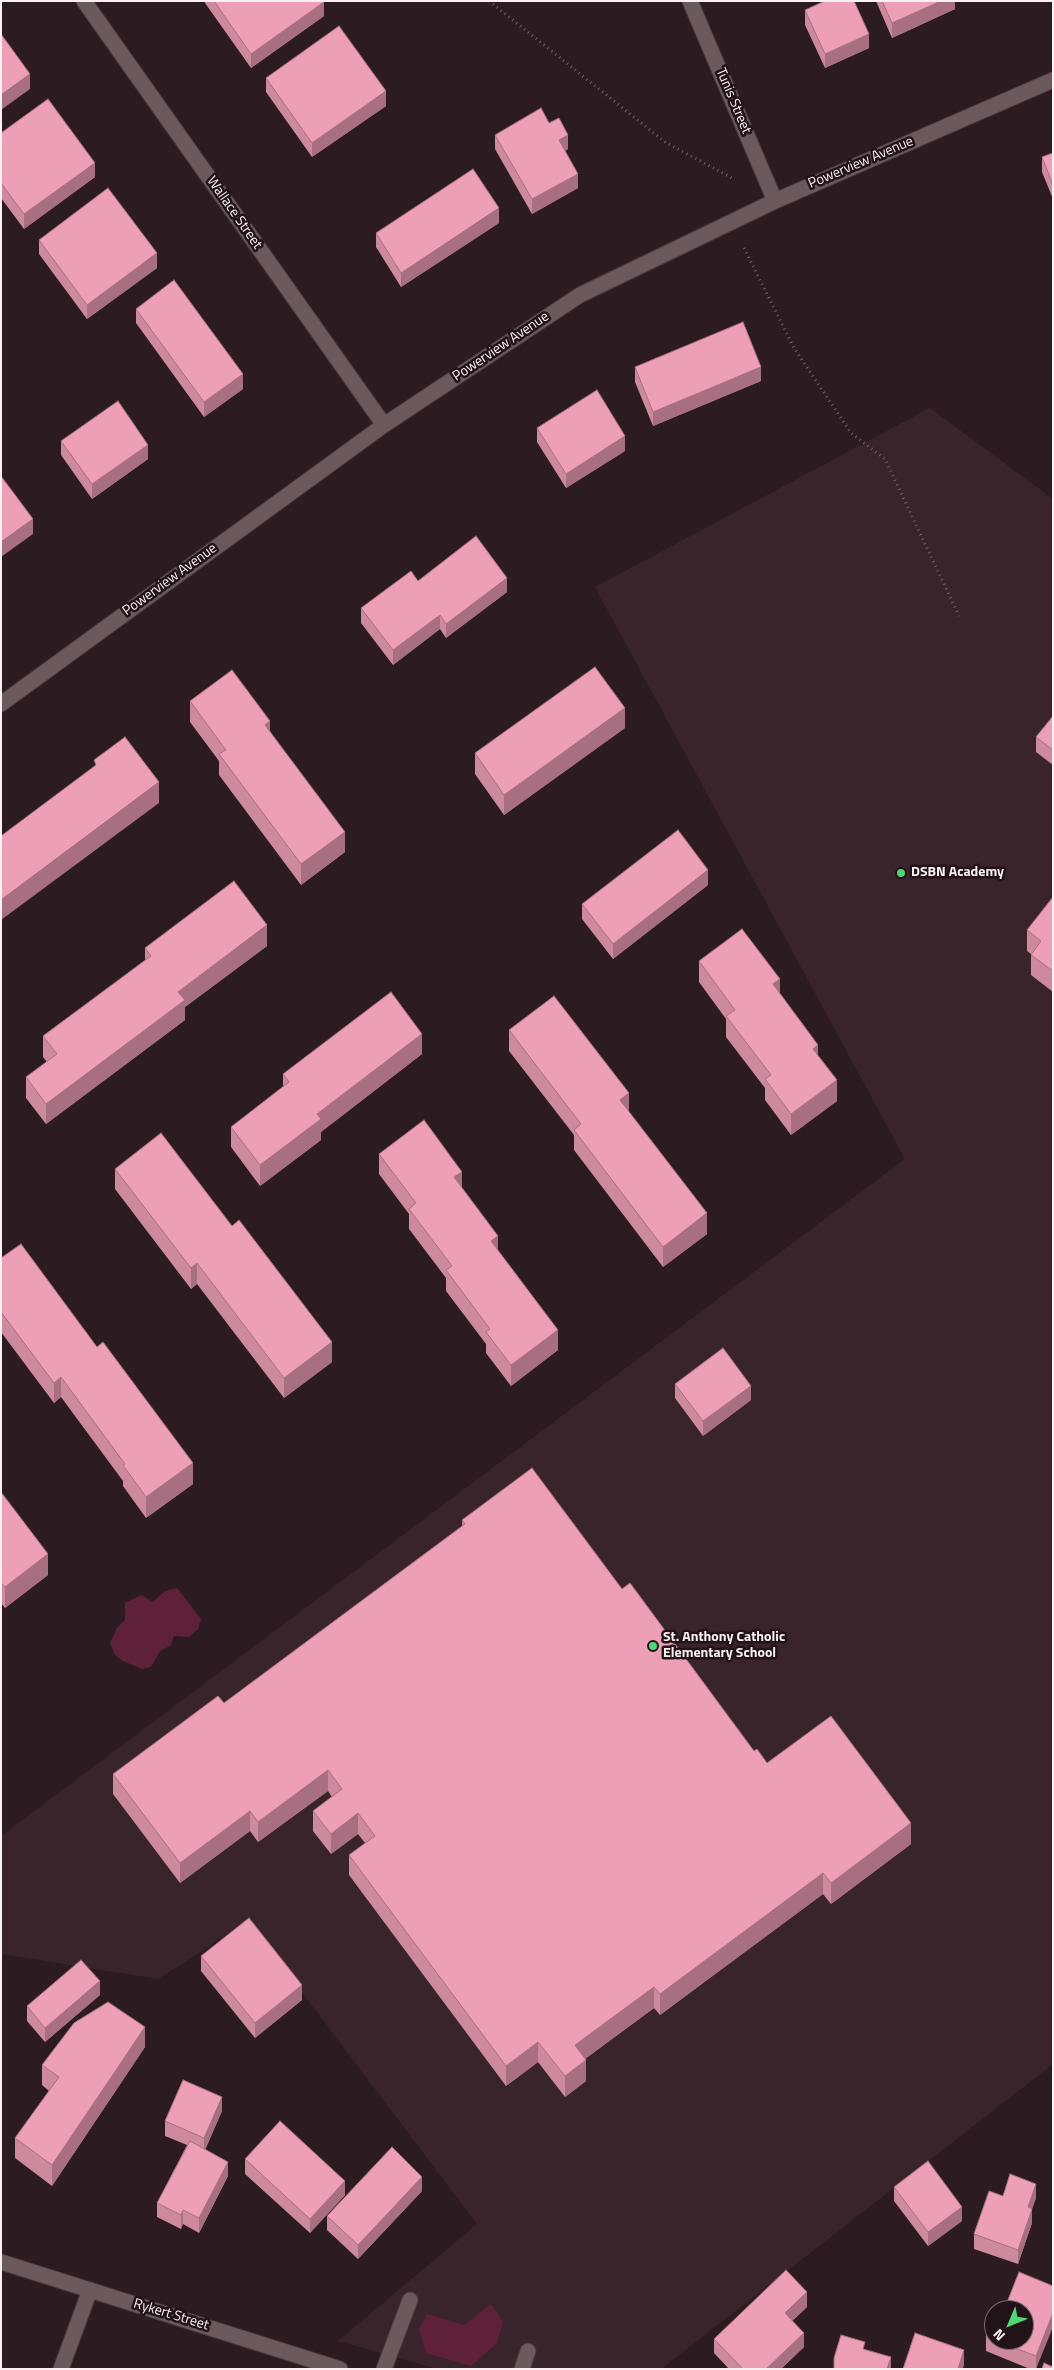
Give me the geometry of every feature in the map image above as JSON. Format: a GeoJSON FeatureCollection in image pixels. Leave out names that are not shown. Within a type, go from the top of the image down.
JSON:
{"type":"FeatureCollection","features":[{"type":"Feature","properties":{"kind":"street","name":"Wallace Street"},"geometry":{"type":"LineString","coordinates":[[84,1],[384,425]]}},
{"type":"Feature","properties":{"kind":"street","name":"Tunis Street"},"geometry":{"type":"LineString","coordinates":[[690,1],[775,201]]}},
{"type":"Feature","properties":{"kind":"street","name":"Powerview Avenue"},"geometry":{"type":"LineString","coordinates":[[1,704],[384,425],[580,295],[775,201],[1053,80]]}},
{"type":"Feature","properties":{"kind":"street","name":"Rykert Street"},"geometry":{"type":"LineString","coordinates":[[1,2262],[340,2369]]}},
{"type":"Feature","properties":{"kind":"street"},"geometry":{"type":"LineString","coordinates":[[62,2369],[90,2290]]}},
{"type":"Feature","properties":{"kind":"street"},"geometry":{"type":"LineString","coordinates":[[384,2369],[410,2300]]}},
{"type":"Feature","properties":{"kind":"street"},"geometry":{"type":"LineString","coordinates":[[522,2369],[528,2351]]}},
{"type":"Feature","properties":{"kind":"path"},"geometry":{"type":"LineString","coordinates":[[489,1],[665,142],[775,201]]}},
{"type":"Feature","properties":{"kind":"path"},"geometry":{"type":"LineString","coordinates":[[742,245],[794,348],[840,417],[851,433],[885,459],[959,616]]}},
{"type":"Feature","properties":{"kind":"shaded area","name":"St. Anthony Catholic Elementary School"},"geometry":{"type":"Polygon","coordinates":[[[930,408],[1053,499],[1053,2064],[661,2369],[438,2369],[338,2341],[477,2224],[248,1921],[158,1979],[1,1954],[1,1836],[905,1159],[595,587],[930,408]]]}},
{"type":"Feature","properties":{"kind":"shaded area"},"geometry":{"type":"Polygon","coordinates":[[[177,1588],[201,1619],[198,1629],[189,1637],[174,1636],[170,1646],[160,1651],[151,1667],[142,1669],[123,1661],[115,1655],[110,1643],[117,1628],[125,1620],[125,1603],[141,1595],[153,1602],[165,1591],[177,1588]]]}},
{"type":"Feature","properties":{"kind":"shaded area"},"geometry":{"type":"Polygon","coordinates":[[[491,2304],[503,2322],[497,2343],[471,2366],[426,2353],[419,2329],[427,2314],[464,2325],[491,2304]]]}},
{"type":"Feature","properties":{"kind":"building"},"geometry":{"type":"Polygon","coordinates":[[[214,1],[323,1],[324,2],[251,54],[214,1]]]}},
{"type":"Feature","properties":{"kind":"building"},"geometry":{"type":"Polygon","coordinates":[[[825,1],[854,1],[869,34],[825,54],[805,10],[825,1]]]}},
{"type":"Feature","properties":{"kind":"building"},"geometry":{"type":"Polygon","coordinates":[[[882,1],[941,1],[892,23],[882,1]]]}},
{"type":"Feature","properties":{"kind":"building"},"geometry":{"type":"Polygon","coordinates":[[[339,26],[386,91],[312,143],[266,78],[339,26]]]}},
{"type":"Feature","properties":{"kind":"building"},"geometry":{"type":"Polygon","coordinates":[[[1,34],[30,74],[1,95],[1,34]]]}},
{"type":"Feature","properties":{"kind":"building"},"geometry":{"type":"Polygon","coordinates":[[[48,99],[95,163],[24,214],[1,183],[1,133],[48,99]]]}},
{"type":"Feature","properties":{"kind":"building"},"geometry":{"type":"Polygon","coordinates":[[[541,108],[549,123],[559,118],[568,135],[559,140],[578,174],[532,199],[495,135],[541,108]]]}},
{"type":"Feature","properties":{"kind":"building"},"geometry":{"type":"Polygon","coordinates":[[[1053,153],[1053,185],[1042,157],[1053,153]]]}},
{"type":"Feature","properties":{"kind":"building"},"geometry":{"type":"Polygon","coordinates":[[[473,169],[499,208],[401,273],[376,233],[473,169]]]}},
{"type":"Feature","properties":{"kind":"building"},"geometry":{"type":"Polygon","coordinates":[[[108,188],[157,253],[87,305],[39,240],[108,188]]]}},
{"type":"Feature","properties":{"kind":"building"},"geometry":{"type":"Polygon","coordinates":[[[174,280],[243,374],[204,402],[136,309],[174,280]]]}},
{"type":"Feature","properties":{"kind":"building"},"geometry":{"type":"Polygon","coordinates":[[[743,322],[761,367],[653,412],[635,367],[743,322]]]}},
{"type":"Feature","properties":{"kind":"building"},"geometry":{"type":"Polygon","coordinates":[[[597,390],[625,436],[566,474],[537,428],[597,390]]]}},
{"type":"Feature","properties":{"kind":"building"},"geometry":{"type":"Polygon","coordinates":[[[118,401],[148,445],[92,484],[61,441],[118,401]]]}},
{"type":"Feature","properties":{"kind":"building"},"geometry":{"type":"Polygon","coordinates":[[[1,476],[33,519],[1,542],[1,476]]]}},
{"type":"Feature","properties":{"kind":"building"},"geometry":{"type":"Polygon","coordinates":[[[476,536],[507,578],[446,624],[440,615],[393,650],[361,608],[411,571],[418,581],[476,536]]]}},
{"type":"Feature","properties":{"kind":"building"},"geometry":{"type":"Polygon","coordinates":[[[595,667],[625,708],[504,795],[475,753],[595,667]]]}},
{"type":"Feature","properties":{"kind":"building"},"geometry":{"type":"Polygon","coordinates":[[[232,670],[270,721],[265,725],[345,832],[301,864],[219,754],[226,750],[190,701],[232,670]]]}},
{"type":"Feature","properties":{"kind":"building"},"geometry":{"type":"Polygon","coordinates":[[[1053,716],[1053,750],[1036,737],[1053,716]]]}},
{"type":"Feature","properties":{"kind":"building"},"geometry":{"type":"Polygon","coordinates":[[[125,737],[159,782],[1,900],[1,836],[96,765],[94,760],[125,737]]]}},
{"type":"Feature","properties":{"kind":"building"},"geometry":{"type":"Polygon","coordinates":[[[678,830],[708,870],[613,944],[582,904],[678,830]]]}},
{"type":"Feature","properties":{"kind":"building"},"geometry":{"type":"Polygon","coordinates":[[[234,881],[267,925],[178,992],[185,1000],[46,1104],[26,1077],[57,1054],[43,1036],[151,956],[145,948],[234,881]]]}},
{"type":"Feature","properties":{"kind":"building"},"geometry":{"type":"Polygon","coordinates":[[[1053,897],[1053,971],[1031,955],[1041,941],[1027,930],[1053,897]]]}},
{"type":"Feature","properties":{"kind":"building"},"geometry":{"type":"Polygon","coordinates":[[[742,929],[780,979],[773,984],[818,1045],[813,1049],[837,1080],[791,1114],[765,1079],[771,1075],[726,1016],[735,1010],[699,961],[742,929]]]}},
{"type":"Feature","properties":{"kind":"building"},"geometry":{"type":"Polygon","coordinates":[[[391,992],[422,1034],[317,1114],[321,1119],[260,1165],[231,1127],[289,1082],[283,1074],[391,992]]]}},
{"type":"Feature","properties":{"kind":"building"},"geometry":{"type":"Polygon","coordinates":[[[554,996],[629,1093],[620,1100],[707,1213],[663,1247],[574,1130],[581,1124],[509,1030],[554,996]]]}},
{"type":"Feature","properties":{"kind":"building"},"geometry":{"type":"Polygon","coordinates":[[[424,1120],[462,1172],[454,1177],[498,1236],[491,1241],[558,1330],[511,1365],[486,1332],[490,1329],[446,1270],[452,1266],[409,1209],[416,1203],[379,1154],[424,1120]]]}},
{"type":"Feature","properties":{"kind":"building"},"geometry":{"type":"Polygon","coordinates":[[[161,1133],[232,1226],[239,1220],[332,1342],[284,1378],[197,1263],[191,1268],[115,1169],[161,1133]]]}},
{"type":"Feature","properties":{"kind":"building"},"geometry":{"type":"Polygon","coordinates":[[[21,1244],[97,1347],[103,1342],[193,1463],[146,1497],[123,1465],[125,1464],[61,1377],[54,1383],[1,1312],[1,1258],[21,1244]]]}},
{"type":"Feature","properties":{"kind":"building"},"geometry":{"type":"Polygon","coordinates":[[[723,1348],[751,1386],[703,1421],[675,1384],[723,1348]]]}},
{"type":"Feature","properties":{"kind":"building"},"geometry":{"type":"Polygon","coordinates":[[[532,1468],[622,1589],[630,1583],[754,1751],[757,1749],[767,1763],[831,1716],[911,1823],[831,1883],[823,1873],[660,1994],[654,1987],[575,2045],[586,2060],[565,2076],[538,2042],[506,2066],[349,1855],[375,1836],[358,1813],[331,1834],[313,1811],[342,1789],[328,1770],[258,1822],[250,1811],[180,1863],[113,1774],[218,1696],[224,1703],[465,1524],[462,1520],[532,1468]]]}},
{"type":"Feature","properties":{"kind":"building"},"geometry":{"type":"Polygon","coordinates":[[[1,1492],[48,1554],[5,1587],[1,1583],[1,1492]]]}},
{"type":"Feature","properties":{"kind":"building"},"geometry":{"type":"Polygon","coordinates":[[[249,1918],[302,1985],[255,2023],[201,1956],[249,1918]]]}},
{"type":"Feature","properties":{"kind":"building"},"geometry":{"type":"Polygon","coordinates":[[[81,1960],[100,1981],[45,2028],[27,2006],[81,1960]]]}},
{"type":"Feature","properties":{"kind":"building"},"geometry":{"type":"Polygon","coordinates":[[[108,2002],[145,2027],[52,2165],[15,2138],[59,2077],[42,2065],[74,2023],[108,2002]]]}},
{"type":"Feature","properties":{"kind":"building"},"geometry":{"type":"Polygon","coordinates":[[[183,2080],[222,2097],[204,2138],[165,2121],[183,2080]]]}},
{"type":"Feature","properties":{"kind":"building"},"geometry":{"type":"Polygon","coordinates":[[[280,2121],[345,2181],[310,2219],[245,2159],[280,2121]]]}},
{"type":"Feature","properties":{"kind":"building"},"geometry":{"type":"Polygon","coordinates":[[[190,2141],[228,2162],[199,2218],[183,2210],[181,2215],[157,2203],[190,2141]]]}},
{"type":"Feature","properties":{"kind":"building"},"geometry":{"type":"Polygon","coordinates":[[[392,2147],[422,2177],[358,2245],[327,2216],[392,2147]]]}},
{"type":"Feature","properties":{"kind":"building"},"geometry":{"type":"Polygon","coordinates":[[[928,2161],[962,2207],[928,2232],[894,2187],[928,2161]]]}},
{"type":"Feature","properties":{"kind":"building"},"geometry":{"type":"Polygon","coordinates":[[[1010,2174],[1036,2184],[1028,2207],[1032,2209],[1018,2250],[974,2234],[989,2191],[1003,2196],[1010,2174]]]}},
{"type":"Feature","properties":{"kind":"building"},"geometry":{"type":"Polygon","coordinates":[[[786,2270],[807,2292],[785,2313],[804,2333],[766,2369],[743,2369],[714,2339],[786,2270]]]}},
{"type":"Feature","properties":{"kind":"building"},"geometry":{"type":"Polygon","coordinates":[[[1019,2272],[1053,2286],[1053,2313],[1036,2356],[1020,2350],[1034,2350],[1034,2300],[1008,2300],[1019,2272]]]}},
{"type":"Feature","properties":{"kind":"building"},"geometry":{"type":"Polygon","coordinates":[[[915,2333],[964,2350],[958,2369],[903,2369],[915,2333]]]}},
{"type":"Feature","properties":{"kind":"building"},"geometry":{"type":"Polygon","coordinates":[[[841,2335],[865,2342],[863,2349],[891,2357],[887,2369],[834,2369],[834,2358],[841,2335]]]}},
{"type":"Feature","properties":{"kind":"building"},"geometry":{"type":"Polygon","coordinates":[[[1044,2363],[1053,2367],[1053,2369],[1042,2369],[1044,2363]]]}},
{"type":"Feature","properties":{"kind":"place","name":"DSBN Academy"},"geometry":{"type":"Point","coordinates":[901,873]}},
{"type":"Feature","properties":{"kind":"place","name":"St. Anthony Catholic Elementary School"},"geometry":{"type":"Point","coordinates":[653,1646]}}]}
